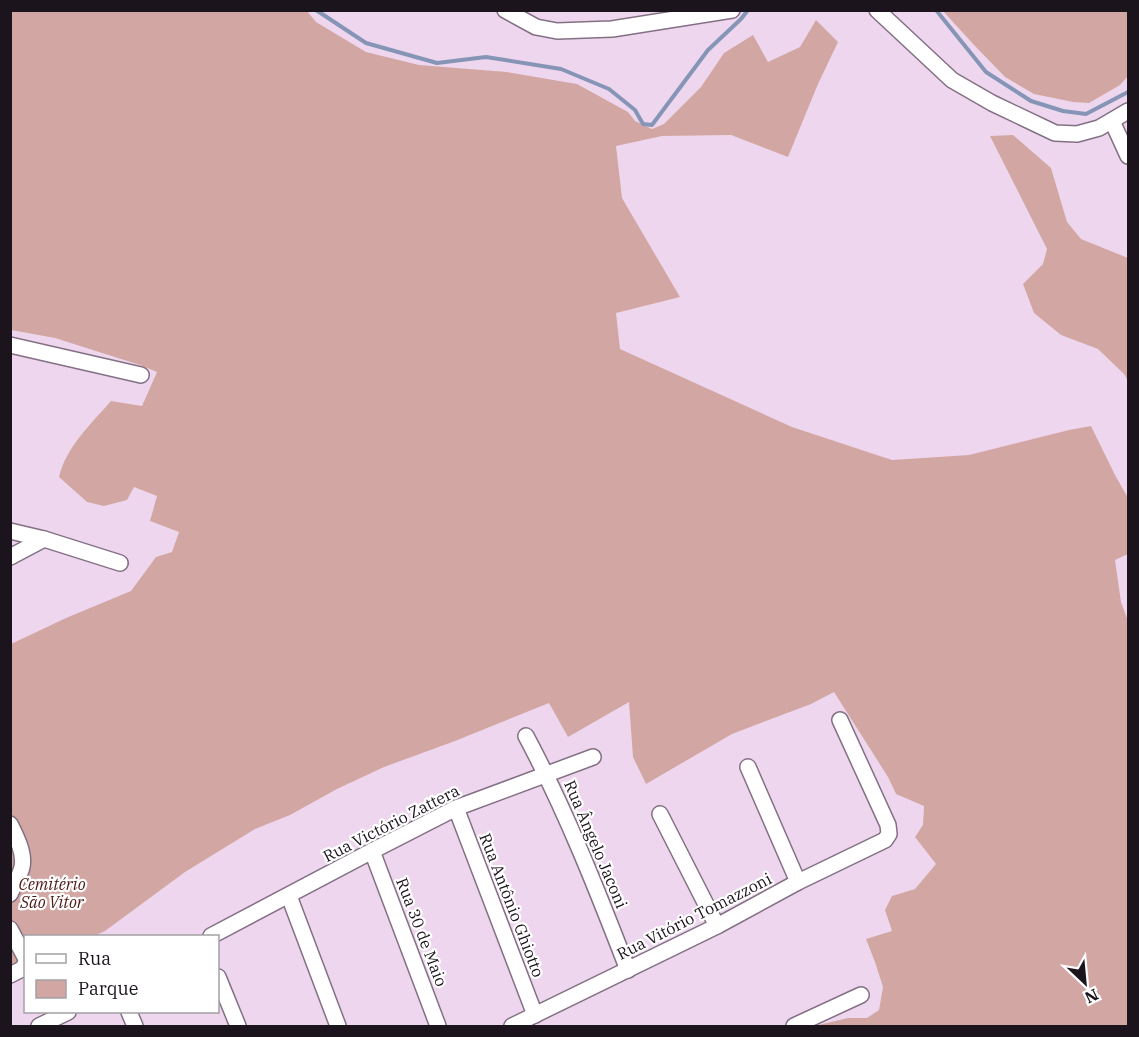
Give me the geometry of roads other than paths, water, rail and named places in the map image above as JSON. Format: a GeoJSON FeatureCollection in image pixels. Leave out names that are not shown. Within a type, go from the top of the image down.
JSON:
{"type":"FeatureCollection","features":[{"type":"Feature","properties":{"kind":"street"},"geometry":{"type":"LineString","coordinates":[[505,10],[536,27],[556,31],[612,28],[732,10]]}},
{"type":"Feature","properties":{"kind":"street"},"geometry":{"type":"LineString","coordinates":[[877,10],[952,80],[992,103],[1054,133],[1077,134],[1099,128],[1128,111]]}},
{"type":"Feature","properties":{"kind":"street"},"geometry":{"type":"LineString","coordinates":[[1112,121],[1128,156]]}},
{"type":"Feature","properties":{"kind":"street"},"geometry":{"type":"LineString","coordinates":[[10,345],[141,375]]}},
{"type":"Feature","properties":{"kind":"street"},"geometry":{"type":"LineString","coordinates":[[10,531],[44,539],[120,563]]}},
{"type":"Feature","properties":{"kind":"street"},"geometry":{"type":"LineString","coordinates":[[10,557],[44,539]]}},
{"type":"Feature","properties":{"kind":"street","name":"Rua Vitório Tomazzoni"},"geometry":{"type":"LineString","coordinates":[[512,1026],[717,926],[798,882],[885,840],[889,834],[888,825],[840,720]]}},
{"type":"Feature","properties":{"kind":"street","name":"Rua Ângelo Jaconi"},"geometry":{"type":"LineString","coordinates":[[526,735],[587,866],[628,970]]}},
{"type":"Feature","properties":{"kind":"street","name":"Rua Victório Zattera"},"geometry":{"type":"LineString","coordinates":[[213,935],[456,808],[593,757]]}},
{"type":"Feature","properties":{"kind":"street"},"geometry":{"type":"LineString","coordinates":[[748,767],[798,882]]}},
{"type":"Feature","properties":{"kind":"street","name":"Rua Antônio Ghiotto"},"geometry":{"type":"LineString","coordinates":[[456,808],[535,1015]]}},
{"type":"Feature","properties":{"kind":"street"},"geometry":{"type":"LineString","coordinates":[[660,814],[717,926]]}},
{"type":"Feature","properties":{"kind":"street"},"geometry":{"type":"LineString","coordinates":[[10,824],[23,861],[10,894]]}},
{"type":"Feature","properties":{"kind":"street","name":"Rua 30 de Maio"},"geometry":{"type":"LineString","coordinates":[[372,851],[438,1026]]}},
{"type":"Feature","properties":{"kind":"street"},"geometry":{"type":"LineString","coordinates":[[289,896],[338,1026]]}},
{"type":"Feature","properties":{"kind":"street"},"geometry":{"type":"LineString","coordinates":[[10,929],[24,957]]}},
{"type":"Feature","properties":{"kind":"street"},"geometry":{"type":"LineString","coordinates":[[10,975],[22,969],[24,965]]}},
{"type":"Feature","properties":{"kind":"street"},"geometry":{"type":"LineString","coordinates":[[219,979],[238,1026]]}},
{"type":"Feature","properties":{"kind":"street"},"geometry":{"type":"LineString","coordinates":[[794,1026],[861,995]]}},
{"type":"Feature","properties":{"kind":"street"},"geometry":{"type":"LineString","coordinates":[[39,1026],[64,1013]]}},
{"type":"Feature","properties":{"kind":"waterway"},"geometry":{"type":"LineString","coordinates":[[316,10],[366,43],[437,63],[486,57],[561,69],[609,89],[635,110],[643,124],[652,125],[708,50],[748,10]]}},
{"type":"Feature","properties":{"kind":"waterway"},"geometry":{"type":"LineString","coordinates":[[936,10],[986,72],[1031,101],[1063,111],[1086,114],[1128,92]]}},
{"type":"Feature","properties":{"kind":"park label","name":"Cemitério São Vitor"},"geometry":{"type":"Point","coordinates":[52,893]}}]}
